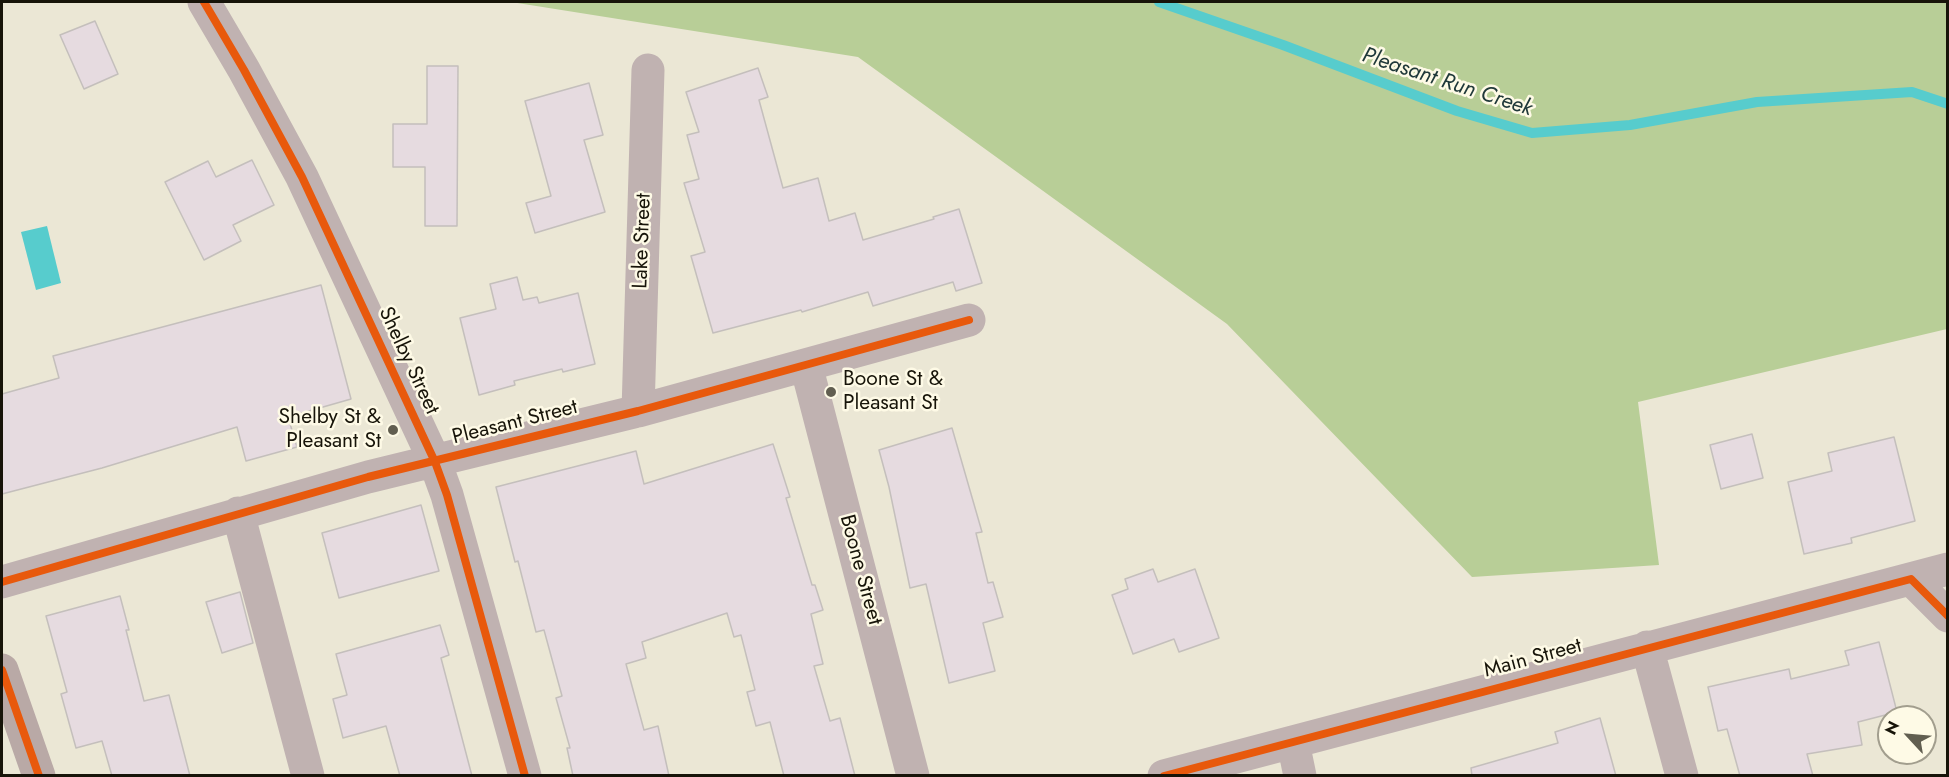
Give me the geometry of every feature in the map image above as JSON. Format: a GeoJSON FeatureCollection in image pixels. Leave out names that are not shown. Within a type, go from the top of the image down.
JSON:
{"type":"FeatureCollection","features":[{"type":"Feature","properties":{"kind":"main road"},"geometry":{"type":"LineString","coordinates":[[2,670],[39,776]]}},
{"type":"Feature","properties":{"kind":"street","name":"Shelby Street"},"geometry":{"type":"LineString","coordinates":[[204,2],[303,177],[435,462],[447,495],[525,776]]}},
{"type":"Feature","properties":{"kind":"street","name":"Lake Street"},"geometry":{"type":"LineString","coordinates":[[638,411],[648,70]]}},
{"type":"Feature","properties":{"kind":"street","name":"Pleasant Street"},"geometry":{"type":"LineString","coordinates":[[2,582],[368,477],[638,411],[969,320]]}},
{"type":"Feature","properties":{"kind":"street","name":"Boone Street"},"geometry":{"type":"LineString","coordinates":[[806,365],[913,776]]}},
{"type":"Feature","properties":{"kind":"street"},"geometry":{"type":"LineString","coordinates":[[238,513],[308,776]]}},
{"type":"Feature","properties":{"kind":"street","name":"Main Street"},"geometry":{"type":"LineString","coordinates":[[1164,776],[1947,569]]}},
{"type":"Feature","properties":{"kind":"street"},"geometry":{"type":"LineString","coordinates":[[1911,579],[1947,616]]}},
{"type":"Feature","properties":{"kind":"street"},"geometry":{"type":"LineString","coordinates":[[1647,647],[1682,776]]}},
{"type":"Feature","properties":{"kind":"street"},"geometry":{"type":"LineString","coordinates":[[1293,742],[1300,776]]}},
{"type":"Feature","properties":{"kind":"green space"},"geometry":{"type":"Polygon","coordinates":[[[511,2],[1947,2],[1947,329],[1638,402],[1659,565],[1472,577],[1227,324],[858,57],[511,2]]]}},
{"type":"Feature","properties":{"kind":"water"},"geometry":{"type":"Polygon","coordinates":[[[47,226],[61,283],[36,290],[21,232],[47,226]]]}},
{"type":"Feature","properties":{"kind":"building"},"geometry":{"type":"Polygon","coordinates":[[[95,21],[118,74],[84,89],[60,35],[95,21]]]}},
{"type":"Feature","properties":{"kind":"building"},"geometry":{"type":"Polygon","coordinates":[[[427,66],[458,66],[457,226],[425,226],[425,167],[393,167],[393,124],[427,124],[427,66]]]}},
{"type":"Feature","properties":{"kind":"building"},"geometry":{"type":"Polygon","coordinates":[[[758,68],[768,97],[759,100],[783,188],[818,178],[829,221],[855,213],[863,240],[934,219],[933,217],[959,209],[982,283],[956,291],[953,282],[873,306],[868,292],[802,312],[801,310],[713,333],[691,256],[705,252],[684,183],[699,179],[687,135],[699,132],[686,92],[758,68]]]}},
{"type":"Feature","properties":{"kind":"building"},"geometry":{"type":"Polygon","coordinates":[[[589,83],[603,135],[584,140],[605,212],[535,233],[526,203],[551,196],[525,101],[589,83]]]}},
{"type":"Feature","properties":{"kind":"building"},"geometry":{"type":"Polygon","coordinates":[[[252,160],[274,205],[233,225],[241,241],[204,260],[165,182],[208,161],[216,177],[252,160]]]}},
{"type":"Feature","properties":{"kind":"building"},"geometry":{"type":"Polygon","coordinates":[[[517,277],[523,300],[537,297],[539,303],[578,293],[595,364],[563,372],[562,369],[514,381],[515,385],[479,395],[460,318],[496,309],[490,284],[517,277]]]}},
{"type":"Feature","properties":{"kind":"building"},"geometry":{"type":"Polygon","coordinates":[[[321,285],[351,399],[288,417],[297,447],[246,461],[237,427],[102,468],[2,494],[2,394],[59,378],[53,356],[321,285]]]}},
{"type":"Feature","properties":{"kind":"building"},"geometry":{"type":"Polygon","coordinates":[[[952,428],[982,532],[976,533],[988,583],[993,582],[1003,617],[983,623],[995,671],[949,683],[926,584],[910,588],[879,450],[952,428]]]}},
{"type":"Feature","properties":{"kind":"building"},"geometry":{"type":"Polygon","coordinates":[[[1752,434],[1763,478],[1721,489],[1710,445],[1752,434]]]}},
{"type":"Feature","properties":{"kind":"building"},"geometry":{"type":"Polygon","coordinates":[[[1894,437],[1915,521],[1851,538],[1852,543],[1804,554],[1788,482],[1832,471],[1828,453],[1894,437]]]}},
{"type":"Feature","properties":{"kind":"building"},"geometry":{"type":"Polygon","coordinates":[[[773,444],[790,497],[786,498],[812,585],[815,585],[823,610],[811,614],[823,664],[814,666],[830,721],[840,718],[855,776],[784,776],[770,722],[756,726],[747,692],[755,690],[741,635],[734,637],[727,613],[642,642],[646,658],[626,664],[644,730],[658,726],[669,776],[573,776],[567,748],[570,748],[556,698],[562,696],[544,630],[536,632],[496,487],[636,451],[644,484],[773,444]]]}},
{"type":"Feature","properties":{"kind":"building"},"geometry":{"type":"Polygon","coordinates":[[[421,505],[439,571],[339,598],[322,533],[421,505]]]}},
{"type":"Feature","properties":{"kind":"building"},"geometry":{"type":"Polygon","coordinates":[[[1153,569],[1158,582],[1195,569],[1219,638],[1179,652],[1174,639],[1133,654],[1112,595],[1128,589],[1125,579],[1153,569]]]}},
{"type":"Feature","properties":{"kind":"building"},"geometry":{"type":"Polygon","coordinates":[[[240,592],[253,643],[222,653],[206,602],[240,592]]]}},
{"type":"Feature","properties":{"kind":"building"},"geometry":{"type":"Polygon","coordinates":[[[120,596],[144,701],[169,695],[190,776],[112,776],[102,741],[76,748],[61,694],[67,692],[46,616],[120,596]]]}},
{"type":"Feature","properties":{"kind":"building"},"geometry":{"type":"Polygon","coordinates":[[[440,625],[449,655],[441,658],[472,776],[400,776],[386,726],[343,738],[333,699],[347,695],[336,654],[440,625]]]}},
{"type":"Feature","properties":{"kind":"building"},"geometry":{"type":"Polygon","coordinates":[[[1879,642],[1895,705],[1877,705],[1877,717],[1858,722],[1862,745],[1807,754],[1813,776],[1740,776],[1727,729],[1718,731],[1708,687],[1789,669],[1791,679],[1849,665],[1845,651],[1879,642]]]}},
{"type":"Feature","properties":{"kind":"building"},"geometry":{"type":"Polygon","coordinates":[[[1600,718],[1616,776],[1472,776],[1471,768],[1558,743],[1555,732],[1600,718]]]}},
{"type":"Feature","properties":{"kind":"waterway","name":"Pleasant Run Creek"},"geometry":{"type":"LineString","coordinates":[[1159,2],[1283,45],[1457,111],[1532,133],[1630,125],[1757,102],[1912,92],[1948,104]]}},
{"type":"Feature","properties":{"kind":"cycle path"},"geometry":{"type":"LineString","coordinates":[[204,2],[302,177],[435,462],[447,495],[525,776]]}},
{"type":"Feature","properties":{"kind":"cycle path"},"geometry":{"type":"LineString","coordinates":[[2,582],[368,477],[638,411],[969,320]]}},
{"type":"Feature","properties":{"kind":"cycle path"},"geometry":{"type":"LineString","coordinates":[[1164,776],[1911,579],[1948,616]]}},
{"type":"Feature","properties":{"kind":"cycle path"},"geometry":{"type":"LineString","coordinates":[[2,670],[39,776]]}},
{"type":"Feature","properties":{"kind":"place","name":"Boone St & Pleasant St"},"geometry":{"type":"Point","coordinates":[831,392]}},
{"type":"Feature","properties":{"kind":"place","name":"Shelby St & Pleasant St"},"geometry":{"type":"Point","coordinates":[393,430]}}]}
